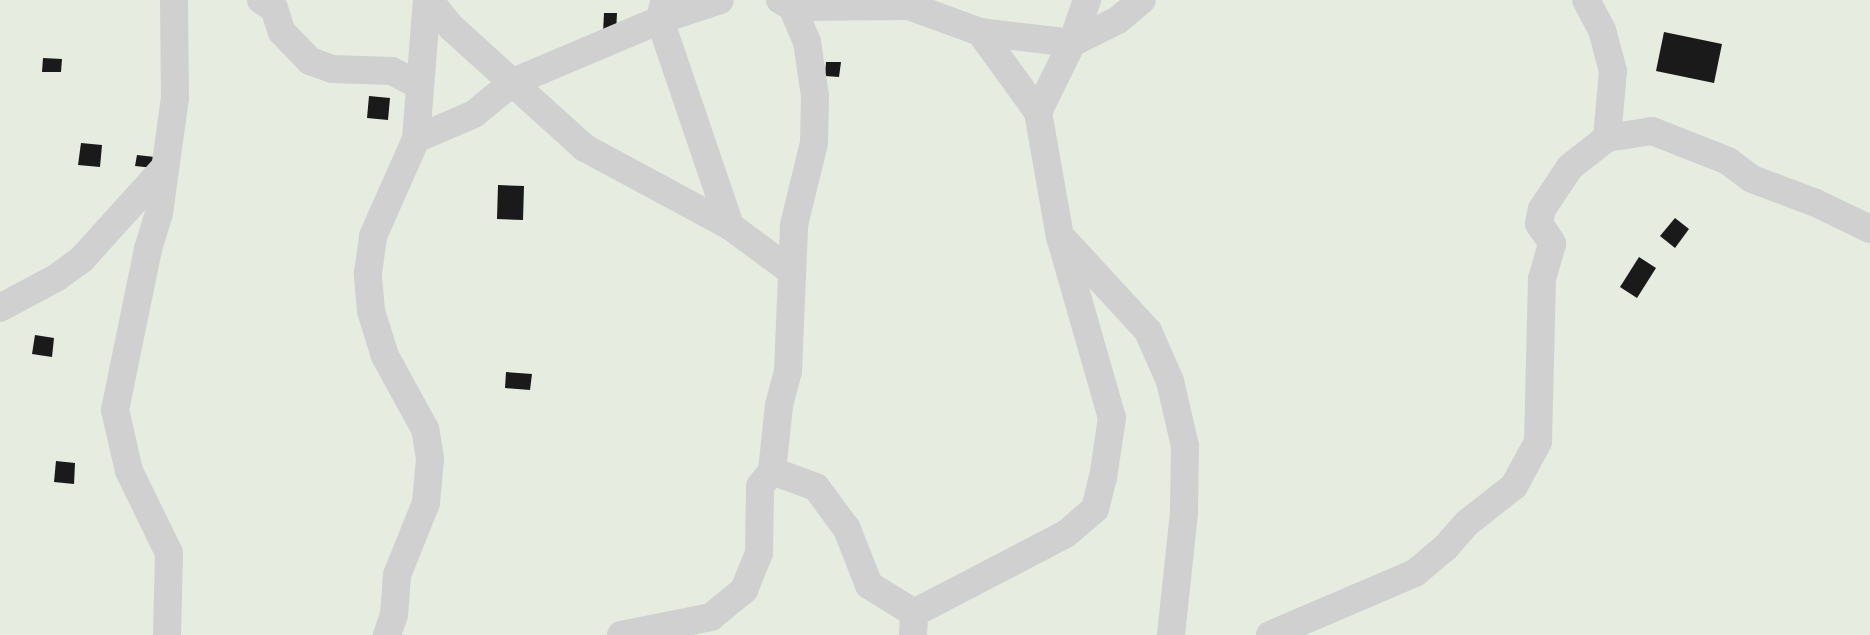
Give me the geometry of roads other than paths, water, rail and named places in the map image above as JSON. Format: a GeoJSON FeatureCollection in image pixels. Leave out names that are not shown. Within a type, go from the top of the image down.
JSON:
{"type":"FeatureCollection","features":[{"type":"Feature","properties":{"kind":"street"},"geometry":{"type":"LineString","coordinates":[[167,635],[169,553],[129,471],[115,410],[147,249],[159,213],[175,98],[174,0]]}},
{"type":"Feature","properties":{"kind":"street"},"geometry":{"type":"LineString","coordinates":[[261,0],[274,8],[282,32],[310,61],[332,69],[392,71],[418,85]]}},
{"type":"Feature","properties":{"kind":"street"},"geometry":{"type":"LineString","coordinates":[[387,635],[394,615],[397,575],[426,502],[430,459],[425,429],[385,356],[371,311],[368,273],[373,236],[416,139],[418,85],[428,0]]}},
{"type":"Feature","properties":{"kind":"street"},"geometry":{"type":"LineString","coordinates":[[428,0],[452,28],[585,148],[730,226],[791,272]]}},
{"type":"Feature","properties":{"kind":"street"},"geometry":{"type":"LineString","coordinates":[[416,139],[474,114],[513,82],[663,10],[720,0]]}},
{"type":"Feature","properties":{"kind":"street"},"geometry":{"type":"LineString","coordinates":[[1038,112],[1072,43],[1087,0]]}},
{"type":"Feature","properties":{"kind":"street"},"geometry":{"type":"LineString","coordinates":[[621,635],[711,617],[744,590],[759,553],[760,486],[772,471],[779,405],[788,371],[794,225],[814,143],[815,96],[807,42],[786,4],[909,6],[980,32],[1072,43],[1118,20],[1142,0]]}},
{"type":"Feature","properties":{"kind":"street"},"geometry":{"type":"LineString","coordinates":[[1586,0],[1602,30],[1613,71],[1607,138]]}},
{"type":"Feature","properties":{"kind":"street"},"geometry":{"type":"LineString","coordinates":[[663,10],[730,226]]}},
{"type":"Feature","properties":{"kind":"street"},"geometry":{"type":"LineString","coordinates":[[772,471],[816,487],[847,529],[869,585],[914,624],[1066,534],[1095,509],[1111,446],[1112,418],[1060,237],[1038,112],[980,32]]}},
{"type":"Feature","properties":{"kind":"street"},"geometry":{"type":"LineString","coordinates":[[1270,635],[1415,573],[1446,547],[1467,523],[1514,486],[1538,441],[1542,279],[1552,243],[1539,224],[1542,209],[1570,167],[1607,138],[1652,131],[1728,161],[1752,179],[1870,229]]}},
{"type":"Feature","properties":{"kind":"street"},"geometry":{"type":"LineString","coordinates":[[0,308],[56,278],[82,259],[165,167]]}},
{"type":"Feature","properties":{"kind":"street"},"geometry":{"type":"LineString","coordinates":[[1060,237],[1148,331],[1170,381],[1185,446],[1184,513],[1171,635]]}}]}
